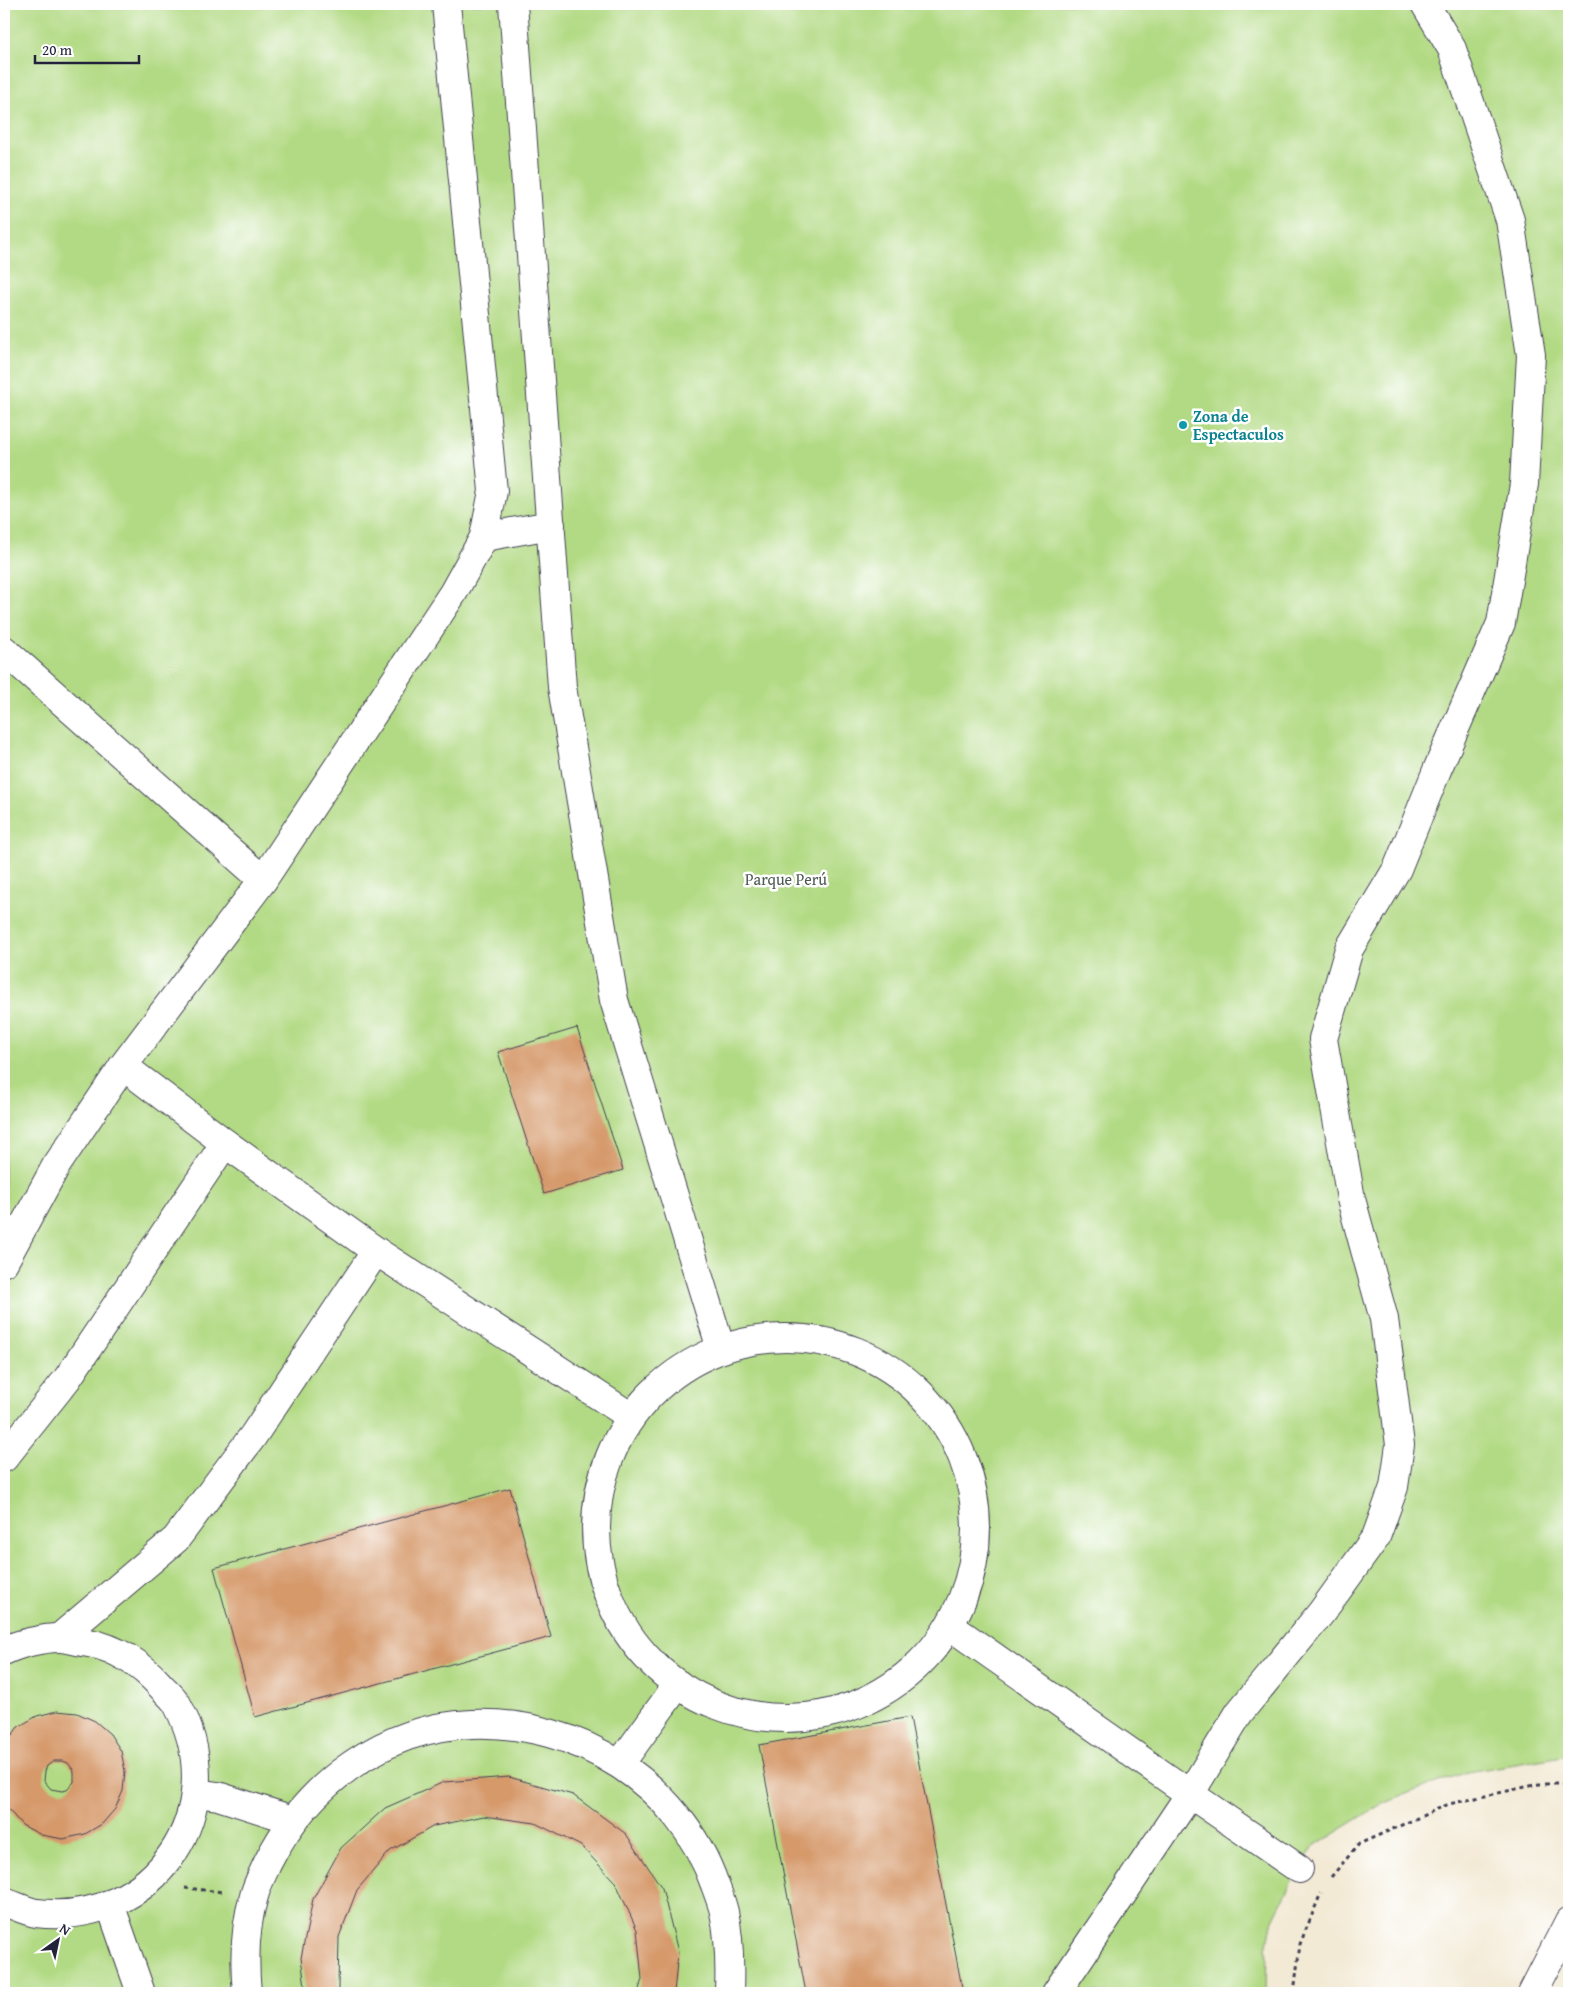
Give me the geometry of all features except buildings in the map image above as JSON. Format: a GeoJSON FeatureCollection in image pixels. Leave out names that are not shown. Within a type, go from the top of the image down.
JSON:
{"type":"FeatureCollection","features":[{"type":"Feature","properties":{"kind":"main road"},"geometry":{"type":"LineString","coordinates":[[4,1262],[56,1166],[123,1066],[264,880],[453,593],[484,537],[493,491],[446,4]]}},
{"type":"Feature","properties":{"kind":"main road"},"geometry":{"type":"LineString","coordinates":[[513,4],[562,687],[614,1000],[721,1349]]}},
{"type":"Feature","properties":{"kind":"main road"},"geometry":{"type":"LineString","coordinates":[[1056,1993],[1190,1794],[1239,1713],[1321,1613],[1376,1537],[1394,1487],[1400,1445],[1384,1319],[1351,1199],[1323,1039],[1349,949],[1397,869],[1441,761],[1501,623],[1524,484],[1530,355],[1510,220],[1452,49],[1425,4]]}},
{"type":"Feature","properties":{"kind":"main road"},"geometry":{"type":"LineString","coordinates":[[484,537],[551,525]]}},
{"type":"Feature","properties":{"kind":"main road"},"geometry":{"type":"LineString","coordinates":[[4,650],[264,880]]}},
{"type":"Feature","properties":{"kind":"main road"},"geometry":{"type":"LineString","coordinates":[[123,1066],[225,1143],[376,1251],[630,1416]]}},
{"type":"Feature","properties":{"kind":"main road"},"geometry":{"type":"LineString","coordinates":[[4,1458],[67,1379],[225,1143]]}},
{"type":"Feature","properties":{"kind":"main road"},"geometry":{"type":"LineString","coordinates":[[59,1638],[176,1539],[253,1436],[376,1251]]}},
{"type":"Feature","properties":{"kind":"main road"},"geometry":{"type":"LineString","coordinates":[[804,1338],[851,1349],[894,1371],[929,1403],[956,1442],[972,1488],[976,1535],[969,1582],[950,1626],[917,1666],[904,1676],[876,1696],[827,1714],[775,1718],[725,1708],[678,1684],[646,1656],[620,1621],[603,1581],[595,1538],[597,1496],[609,1454],[630,1416],[666,1378],[710,1352],[721,1349],[756,1339],[804,1338]]}},
{"type":"Feature","properties":{"kind":"main road"},"geometry":{"type":"LineString","coordinates":[[950,1626],[1299,1869]]}},
{"type":"Feature","properties":{"kind":"main road"},"geometry":{"type":"LineString","coordinates":[[4,1651],[14,1645],[59,1638],[104,1646],[145,1669],[176,1703],[194,1746],[196,1793],[184,1836],[159,1872],[124,1899],[80,1913],[35,1913],[4,1902]]}},
{"type":"Feature","properties":{"kind":"main road"},"geometry":{"type":"LineString","coordinates":[[620,1764],[678,1684]]}},
{"type":"Feature","properties":{"kind":"main road"},"geometry":{"type":"LineString","coordinates":[[246,1993],[244,1958],[253,1896],[279,1840],[301,1809],[329,1781],[361,1759],[395,1741],[433,1730],[471,1724],[511,1725],[539,1730],[586,1745],[620,1764],[656,1792],[686,1827],[709,1867],[724,1911],[731,1956],[729,1993]]}},
{"type":"Feature","properties":{"kind":"main road"},"geometry":{"type":"LineString","coordinates":[[196,1793],[218,1796],[293,1820]]}},
{"type":"Feature","properties":{"kind":"main road"},"geometry":{"type":"LineString","coordinates":[[110,1904],[141,1993]]}},
{"type":"Feature","properties":{"kind":"main road"},"geometry":{"type":"LineString","coordinates":[[1532,1993],[1569,1921]]}},
{"type":"Feature","properties":{"kind":"path"},"geometry":{"type":"LineString","coordinates":[[1330,1878],[1359,1844],[1449,1804],[1539,1784],[1569,1784]]}},
{"type":"Feature","properties":{"kind":"path"},"geometry":{"type":"LineString","coordinates":[[144,1883],[253,1896]]}},
{"type":"Feature","properties":{"kind":"path"},"geometry":{"type":"LineString","coordinates":[[1294,1993],[1300,1944],[1324,1885]]}},
{"type":"Feature","properties":{"kind":"green space","name":"Parque Perú"},"geometry":{"type":"Polygon","coordinates":[[[4,4],[1569,4],[1569,1755],[1468,1772],[1427,1786],[1385,1802],[1314,1846],[1293,1879],[1273,1919],[1267,1948],[1266,1993],[4,1993],[4,4]]]}},
{"type":"Feature","properties":{"kind":"place","name":"Zona de Espectaculos"},"geometry":{"type":"Point","coordinates":[1183,425]}}]}
